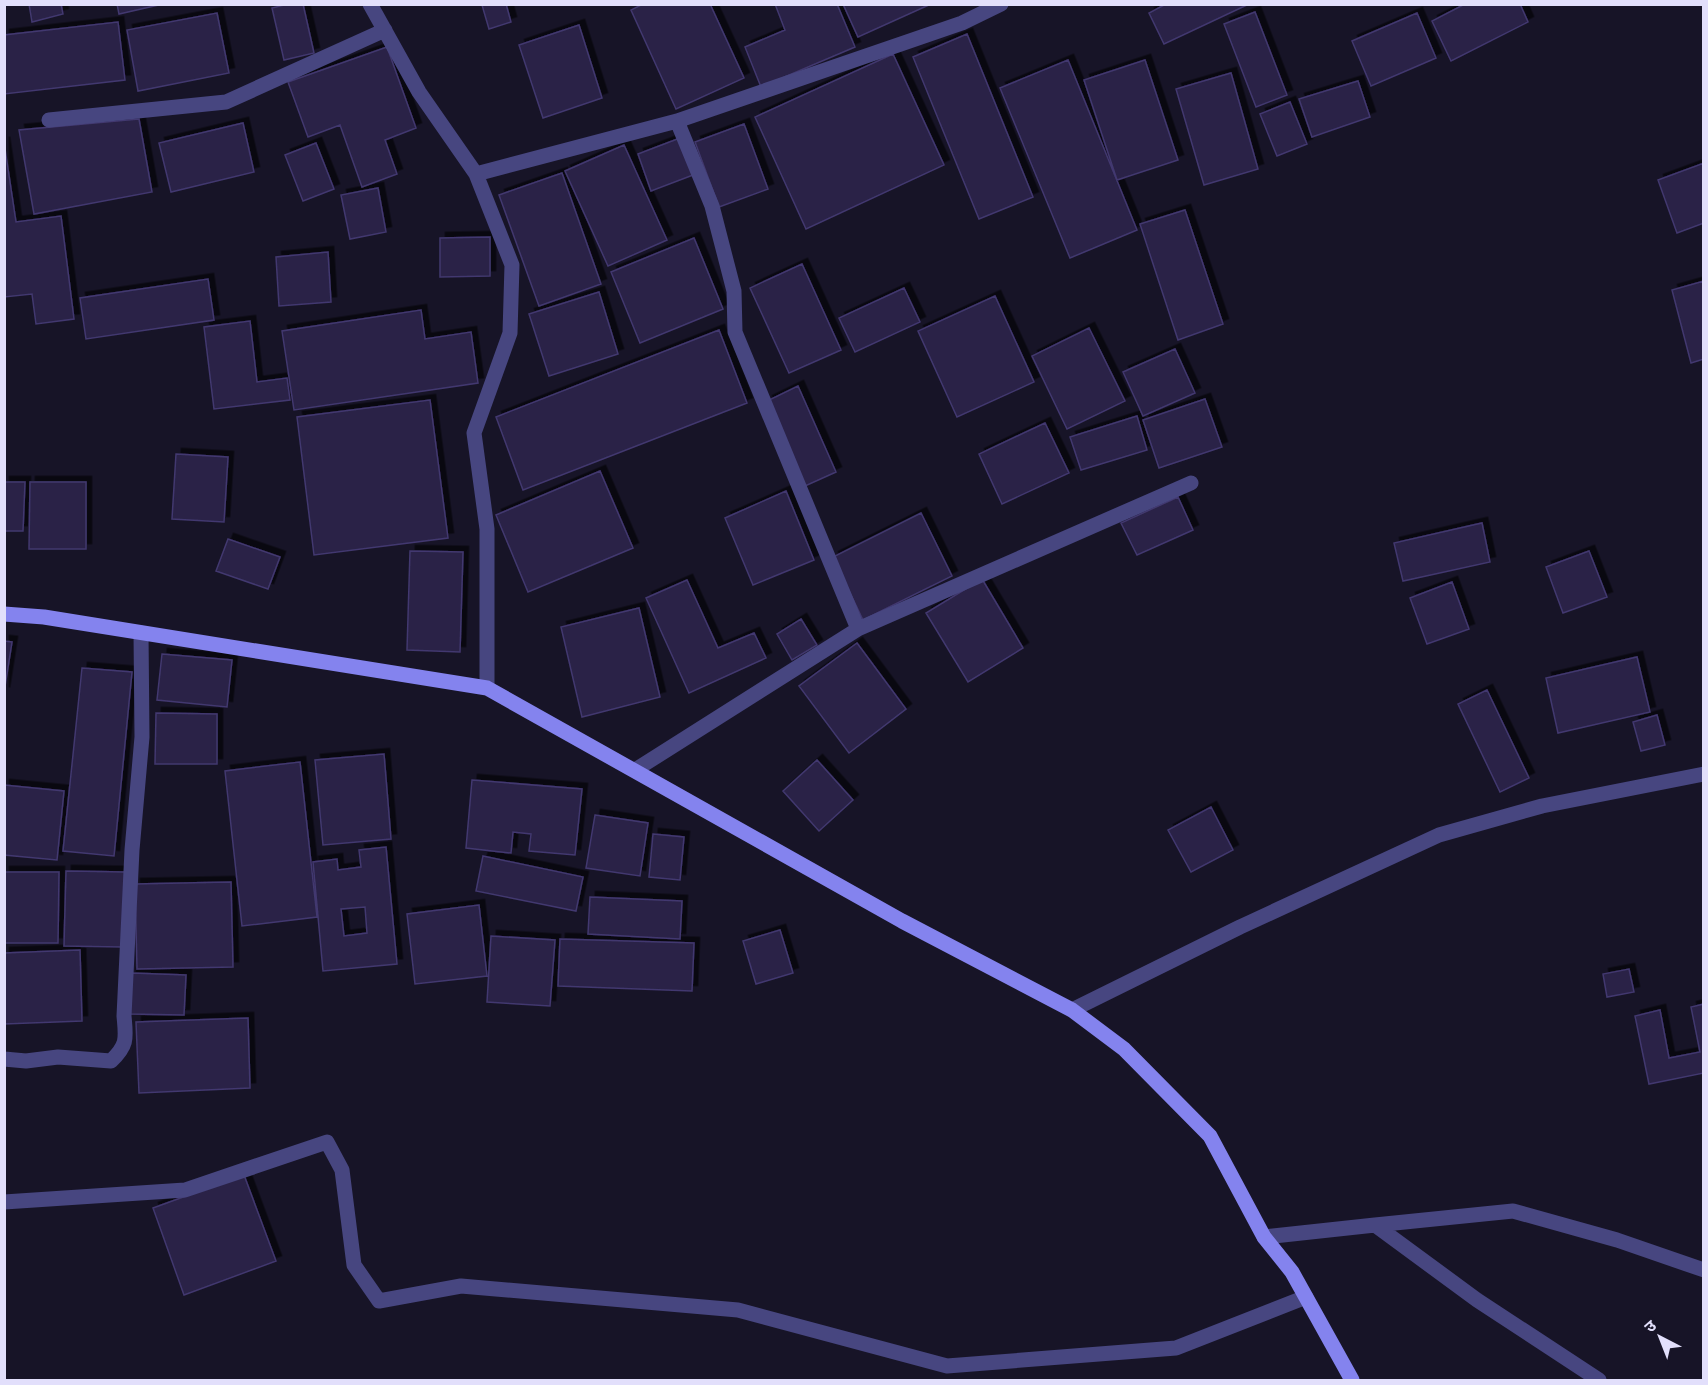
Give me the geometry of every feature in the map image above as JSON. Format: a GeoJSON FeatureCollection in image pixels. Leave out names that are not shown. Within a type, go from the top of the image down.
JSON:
{"type":"FeatureCollection","features":[{"type":"Feature","properties":{"kind":"street"},"geometry":{"type":"LineString","coordinates":[[370,4],[419,92],[476,174],[512,265],[510,333],[474,433],[487,529],[487,688]]}},
{"type":"Feature","properties":{"kind":"street"},"geometry":{"type":"LineString","coordinates":[[476,174],[677,121],[962,23],[1001,4]]}},
{"type":"Feature","properties":{"kind":"street"},"geometry":{"type":"LineString","coordinates":[[49,120],[226,102],[384,30]]}},
{"type":"Feature","properties":{"kind":"street"},"geometry":{"type":"LineString","coordinates":[[677,121],[712,206],[734,291],[735,332],[858,629]]}},
{"type":"Feature","properties":{"kind":"street"},"geometry":{"type":"LineString","coordinates":[[635,771],[858,629],[1191,483]]}},
{"type":"Feature","properties":{"kind":"street"},"geometry":{"type":"LineString","coordinates":[[4,614],[44,617],[487,688],[902,921],[1072,1010],[1124,1049],[1210,1136],[1264,1237],[1292,1272],[1352,1380]]}},
{"type":"Feature","properties":{"kind":"street"},"geometry":{"type":"LineString","coordinates":[[4,1059],[26,1060],[58,1057],[111,1061],[120,1053],[126,1040],[123,1016],[141,737],[141,633]]}},
{"type":"Feature","properties":{"kind":"street"},"geometry":{"type":"LineString","coordinates":[[1072,1010],[1240,927],[1439,835],[1542,806],[1704,774]]}},
{"type":"Feature","properties":{"kind":"street"},"geometry":{"type":"LineString","coordinates":[[4,1202],[185,1190],[327,1142],[342,1170],[354,1265],[379,1301],[461,1286],[738,1310],[947,1366],[1176,1348],[1306,1298]]}},
{"type":"Feature","properties":{"kind":"street"},"geometry":{"type":"LineString","coordinates":[[1264,1237],[1513,1211],[1617,1240],[1704,1270]]}},
{"type":"Feature","properties":{"kind":"street"},"geometry":{"type":"LineString","coordinates":[[1375,1225],[1477,1300],[1599,1380]]}},
{"type":"Feature","properties":{"kind":"building"},"geometry":{"type":"Polygon","coordinates":[[[29,4],[61,4],[63,14],[32,22],[29,4]]]}},
{"type":"Feature","properties":{"kind":"building"},"geometry":{"type":"Polygon","coordinates":[[[117,4],[163,4],[119,14],[117,4]]]}},
{"type":"Feature","properties":{"kind":"building"},"geometry":{"type":"Polygon","coordinates":[[[288,4],[303,4],[314,53],[284,60],[272,8],[288,4]]]}},
{"type":"Feature","properties":{"kind":"building"},"geometry":{"type":"Polygon","coordinates":[[[506,4],[511,22],[489,29],[482,5],[506,4]]]}},
{"type":"Feature","properties":{"kind":"building"},"geometry":{"type":"Polygon","coordinates":[[[643,4],[710,4],[744,78],[676,109],[631,10],[643,4]]]}},
{"type":"Feature","properties":{"kind":"building"},"geometry":{"type":"Polygon","coordinates":[[[775,4],[837,4],[855,47],[761,87],[745,47],[785,30],[775,4]]]}},
{"type":"Feature","properties":{"kind":"building"},"geometry":{"type":"Polygon","coordinates":[[[843,4],[931,4],[858,37],[843,4]]]}},
{"type":"Feature","properties":{"kind":"building"},"geometry":{"type":"Polygon","coordinates":[[[1166,4],[1249,4],[1164,44],[1149,13],[1166,4]]]}},
{"type":"Feature","properties":{"kind":"building"},"geometry":{"type":"Polygon","coordinates":[[[1465,4],[1520,4],[1528,22],[1451,61],[1432,21],[1465,4]]]}},
{"type":"Feature","properties":{"kind":"building"},"geometry":{"type":"Polygon","coordinates":[[[1255,12],[1287,95],[1256,107],[1224,24],[1255,12]]]}},
{"type":"Feature","properties":{"kind":"building"},"geometry":{"type":"Polygon","coordinates":[[[217,13],[229,73],[138,91],[127,30],[217,13]]]}},
{"type":"Feature","properties":{"kind":"building"},"geometry":{"type":"Polygon","coordinates":[[[1417,13],[1436,58],[1371,86],[1352,41],[1417,13]]]}},
{"type":"Feature","properties":{"kind":"building"},"geometry":{"type":"Polygon","coordinates":[[[118,22],[125,80],[4,94],[4,35],[118,22]]]}},
{"type":"Feature","properties":{"kind":"building"},"geometry":{"type":"Polygon","coordinates":[[[579,25],[602,98],[543,118],[519,45],[579,25]]]}},
{"type":"Feature","properties":{"kind":"building"},"geometry":{"type":"Polygon","coordinates":[[[967,34],[1033,197],[979,219],[913,57],[967,34]]]}},
{"type":"Feature","properties":{"kind":"building"},"geometry":{"type":"Polygon","coordinates":[[[387,47],[416,128],[385,140],[397,174],[362,187],[340,125],[308,137],[288,82],[387,47]]]}},
{"type":"Feature","properties":{"kind":"building"},"geometry":{"type":"Polygon","coordinates":[[[893,54],[944,165],[806,229],[755,117],[893,54]]]}},
{"type":"Feature","properties":{"kind":"building"},"geometry":{"type":"Polygon","coordinates":[[[1068,60],[1137,230],[1070,258],[1000,88],[1068,60]]]}},
{"type":"Feature","properties":{"kind":"building"},"geometry":{"type":"Polygon","coordinates":[[[1145,60],[1178,160],[1117,180],[1084,80],[1145,60]]]}},
{"type":"Feature","properties":{"kind":"building"},"geometry":{"type":"Polygon","coordinates":[[[1231,73],[1258,169],[1204,185],[1176,89],[1231,73]]]}},
{"type":"Feature","properties":{"kind":"building"},"geometry":{"type":"Polygon","coordinates":[[[1358,81],[1370,117],[1312,137],[1299,99],[1358,81]]]}},
{"type":"Feature","properties":{"kind":"building"},"geometry":{"type":"Polygon","coordinates":[[[1290,102],[1307,144],[1277,156],[1260,114],[1290,102]]]}},
{"type":"Feature","properties":{"kind":"building"},"geometry":{"type":"Polygon","coordinates":[[[139,119],[152,192],[34,214],[19,130],[139,119]]]}},
{"type":"Feature","properties":{"kind":"building"},"geometry":{"type":"Polygon","coordinates":[[[243,123],[254,172],[171,192],[159,143],[243,123]]]}},
{"type":"Feature","properties":{"kind":"building"},"geometry":{"type":"Polygon","coordinates":[[[744,124],[768,189],[719,207],[695,142],[744,124]]]}},
{"type":"Feature","properties":{"kind":"building"},"geometry":{"type":"Polygon","coordinates":[[[680,138],[693,175],[651,191],[638,154],[680,138]]]}},
{"type":"Feature","properties":{"kind":"building"},"geometry":{"type":"Polygon","coordinates":[[[4,142],[16,222],[61,216],[74,319],[36,324],[32,294],[4,297],[4,142]]]}},
{"type":"Feature","properties":{"kind":"building"},"geometry":{"type":"Polygon","coordinates":[[[316,143],[334,189],[303,201],[285,155],[316,143]]]}},
{"type":"Feature","properties":{"kind":"building"},"geometry":{"type":"Polygon","coordinates":[[[624,145],[667,240],[608,266],[565,171],[624,145]]]}},
{"type":"Feature","properties":{"kind":"building"},"geometry":{"type":"Polygon","coordinates":[[[1704,163],[1704,223],[1677,233],[1658,180],[1704,163]]]}},
{"type":"Feature","properties":{"kind":"building"},"geometry":{"type":"Polygon","coordinates":[[[562,173],[601,284],[539,306],[499,195],[562,173]]]}},
{"type":"Feature","properties":{"kind":"building"},"geometry":{"type":"Polygon","coordinates":[[[378,188],[386,232],[350,239],[341,195],[378,188]]]}},
{"type":"Feature","properties":{"kind":"building"},"geometry":{"type":"Polygon","coordinates":[[[1185,210],[1223,324],[1178,340],[1140,224],[1185,210]]]}},
{"type":"Feature","properties":{"kind":"building"},"geometry":{"type":"Polygon","coordinates":[[[490,237],[490,276],[440,277],[440,238],[490,237]]]}},
{"type":"Feature","properties":{"kind":"building"},"geometry":{"type":"Polygon","coordinates":[[[694,238],[723,309],[640,343],[611,272],[694,238]]]}},
{"type":"Feature","properties":{"kind":"building"},"geometry":{"type":"Polygon","coordinates":[[[328,252],[331,302],[279,306],[276,257],[328,252]]]}},
{"type":"Feature","properties":{"kind":"building"},"geometry":{"type":"Polygon","coordinates":[[[802,264],[841,350],[789,373],[750,288],[802,264]]]}},
{"type":"Feature","properties":{"kind":"building"},"geometry":{"type":"Polygon","coordinates":[[[208,279],[214,320],[86,339],[80,298],[208,279]]]}},
{"type":"Feature","properties":{"kind":"building"},"geometry":{"type":"Polygon","coordinates":[[[1704,281],[1704,359],[1691,363],[1672,290],[1704,281]]]}},
{"type":"Feature","properties":{"kind":"building"},"geometry":{"type":"Polygon","coordinates":[[[904,288],[920,322],[855,352],[839,318],[904,288]]]}},
{"type":"Feature","properties":{"kind":"building"},"geometry":{"type":"Polygon","coordinates":[[[599,292],[618,354],[549,376],[529,314],[599,292]]]}},
{"type":"Feature","properties":{"kind":"building"},"geometry":{"type":"Polygon","coordinates":[[[995,296],[1034,382],[957,417],[918,331],[995,296]]]}},
{"type":"Feature","properties":{"kind":"building"},"geometry":{"type":"Polygon","coordinates":[[[421,310],[425,339],[471,332],[478,383],[294,410],[282,331],[421,310]]]}},
{"type":"Feature","properties":{"kind":"building"},"geometry":{"type":"Polygon","coordinates":[[[250,321],[257,382],[287,378],[290,400],[214,409],[204,327],[250,321]]]}},
{"type":"Feature","properties":{"kind":"building"},"geometry":{"type":"Polygon","coordinates":[[[1089,328],[1125,401],[1067,429],[1032,356],[1089,328]]]}},
{"type":"Feature","properties":{"kind":"building"},"geometry":{"type":"Polygon","coordinates":[[[719,330],[747,403],[523,490],[496,417],[719,330]]]}},
{"type":"Feature","properties":{"kind":"building"},"geometry":{"type":"Polygon","coordinates":[[[1175,349],[1195,393],[1143,416],[1123,372],[1175,349]]]}},
{"type":"Feature","properties":{"kind":"building"},"geometry":{"type":"Polygon","coordinates":[[[798,386],[836,472],[805,486],[767,401],[798,386]]]}},
{"type":"Feature","properties":{"kind":"building"},"geometry":{"type":"Polygon","coordinates":[[[1205,399],[1222,447],[1159,468],[1143,420],[1205,399]]]}},
{"type":"Feature","properties":{"kind":"building"},"geometry":{"type":"Polygon","coordinates":[[[430,400],[448,538],[314,555],[297,417],[430,400]]]}},
{"type":"Feature","properties":{"kind":"building"},"geometry":{"type":"Polygon","coordinates":[[[1137,416],[1147,450],[1081,470],[1070,437],[1137,416]]]}},
{"type":"Feature","properties":{"kind":"building"},"geometry":{"type":"Polygon","coordinates":[[[1045,423],[1069,473],[1002,504],[979,454],[1045,423]]]}},
{"type":"Feature","properties":{"kind":"building"},"geometry":{"type":"Polygon","coordinates":[[[176,454],[228,457],[224,522],[172,519],[176,454]]]}},
{"type":"Feature","properties":{"kind":"building"},"geometry":{"type":"Polygon","coordinates":[[[600,471],[633,548],[528,592],[496,515],[600,471]]]}},
{"type":"Feature","properties":{"kind":"building"},"geometry":{"type":"Polygon","coordinates":[[[4,482],[25,482],[23,531],[4,531],[4,482]]]}},
{"type":"Feature","properties":{"kind":"building"},"geometry":{"type":"Polygon","coordinates":[[[30,482],[86,482],[86,549],[29,549],[30,482]]]}},
{"type":"Feature","properties":{"kind":"building"},"geometry":{"type":"Polygon","coordinates":[[[786,491],[814,560],[753,585],[725,518],[786,491]]]}},
{"type":"Feature","properties":{"kind":"building"},"geometry":{"type":"Polygon","coordinates":[[[1178,497],[1193,530],[1137,555],[1121,523],[1178,497]]]}},
{"type":"Feature","properties":{"kind":"building"},"geometry":{"type":"Polygon","coordinates":[[[921,513],[952,576],[863,620],[833,557],[921,513]]]}},
{"type":"Feature","properties":{"kind":"building"},"geometry":{"type":"Polygon","coordinates":[[[1482,523],[1490,562],[1403,581],[1394,543],[1482,523]]]}},
{"type":"Feature","properties":{"kind":"building"},"geometry":{"type":"Polygon","coordinates":[[[228,539],[280,557],[268,589],[216,571],[228,539]]]}},
{"type":"Feature","properties":{"kind":"building"},"geometry":{"type":"Polygon","coordinates":[[[410,551],[463,552],[460,652],[407,650],[410,551]]]}},
{"type":"Feature","properties":{"kind":"building"},"geometry":{"type":"Polygon","coordinates":[[[1589,551],[1607,597],[1563,613],[1546,567],[1589,551]]]}},
{"type":"Feature","properties":{"kind":"building"},"geometry":{"type":"Polygon","coordinates":[[[982,579],[1023,648],[968,682],[926,613],[982,579]]]}},
{"type":"Feature","properties":{"kind":"building"},"geometry":{"type":"Polygon","coordinates":[[[687,580],[718,648],[754,633],[766,658],[689,693],[646,598],[687,580]]]}},
{"type":"Feature","properties":{"kind":"building"},"geometry":{"type":"Polygon","coordinates":[[[1452,582],[1469,629],[1427,644],[1410,598],[1452,582]]]}},
{"type":"Feature","properties":{"kind":"building"},"geometry":{"type":"Polygon","coordinates":[[[639,608],[660,697],[582,717],[561,627],[639,608]]]}},
{"type":"Feature","properties":{"kind":"building"},"geometry":{"type":"Polygon","coordinates":[[[801,619],[817,645],[792,660],[777,634],[801,619]]]}},
{"type":"Feature","properties":{"kind":"building"},"geometry":{"type":"Polygon","coordinates":[[[4,641],[12,642],[4,693],[4,641]]]}},
{"type":"Feature","properties":{"kind":"building"},"geometry":{"type":"Polygon","coordinates":[[[857,643],[906,709],[849,753],[799,686],[857,643]]]}},
{"type":"Feature","properties":{"kind":"building"},"geometry":{"type":"Polygon","coordinates":[[[162,654],[232,660],[227,707],[157,700],[162,654]]]}},
{"type":"Feature","properties":{"kind":"building"},"geometry":{"type":"Polygon","coordinates":[[[1637,657],[1650,712],[1558,733],[1546,678],[1637,657]]]}},
{"type":"Feature","properties":{"kind":"building"},"geometry":{"type":"Polygon","coordinates":[[[82,668],[132,672],[114,856],[63,851],[82,668]]]}},
{"type":"Feature","properties":{"kind":"building"},"geometry":{"type":"Polygon","coordinates":[[[1487,690],[1529,778],[1500,792],[1458,704],[1487,690]]]}},
{"type":"Feature","properties":{"kind":"building"},"geometry":{"type":"Polygon","coordinates":[[[156,713],[217,714],[217,764],[155,764],[156,713]]]}},
{"type":"Feature","properties":{"kind":"building"},"geometry":{"type":"Polygon","coordinates":[[[1657,715],[1665,745],[1641,751],[1633,722],[1657,715]]]}},
{"type":"Feature","properties":{"kind":"building"},"geometry":{"type":"Polygon","coordinates":[[[384,754],[391,839],[323,845],[315,760],[384,754]]]}},
{"type":"Feature","properties":{"kind":"building"},"geometry":{"type":"Polygon","coordinates":[[[817,760],[853,800],[819,831],[783,791],[817,760]]]}},
{"type":"Feature","properties":{"kind":"building"},"geometry":{"type":"Polygon","coordinates":[[[300,762],[317,917],[242,926],[225,771],[300,762]]]}},
{"type":"Feature","properties":{"kind":"building"},"geometry":{"type":"Polygon","coordinates":[[[472,780],[582,789],[575,855],[529,851],[531,834],[513,832],[511,853],[466,848],[472,780]]]}},
{"type":"Feature","properties":{"kind":"building"},"geometry":{"type":"Polygon","coordinates":[[[4,785],[64,791],[57,860],[4,855],[4,785]]]}},
{"type":"Feature","properties":{"kind":"building"},"geometry":{"type":"Polygon","coordinates":[[[1211,807],[1233,850],[1191,872],[1168,830],[1211,807]]]}},
{"type":"Feature","properties":{"kind":"building"},"geometry":{"type":"Polygon","coordinates":[[[595,815],[648,823],[640,876],[586,868],[595,815]]]}},
{"type":"Feature","properties":{"kind":"building"},"geometry":{"type":"Polygon","coordinates":[[[653,834],[684,837],[680,880],[649,877],[653,834]]]}},
{"type":"Feature","properties":{"kind":"building"},"geometry":{"type":"Polygon","coordinates":[[[386,847],[397,964],[323,971],[313,862],[337,859],[338,870],[361,867],[359,850],[386,847]],[[365,907],[341,909],[344,936],[367,933],[365,907]]]}},
{"type":"Feature","properties":{"kind":"building"},"geometry":{"type":"Polygon","coordinates":[[[483,856],[583,877],[576,911],[476,891],[483,856]]]}},
{"type":"Feature","properties":{"kind":"building"},"geometry":{"type":"Polygon","coordinates":[[[66,871],[125,872],[123,947],[64,946],[66,871]]]}},
{"type":"Feature","properties":{"kind":"building"},"geometry":{"type":"Polygon","coordinates":[[[4,872],[59,872],[58,943],[4,943],[4,872]]]}},
{"type":"Feature","properties":{"kind":"building"},"geometry":{"type":"Polygon","coordinates":[[[231,882],[233,967],[137,969],[135,884],[231,882]]]}},
{"type":"Feature","properties":{"kind":"building"},"geometry":{"type":"Polygon","coordinates":[[[590,897],[682,901],[680,939],[588,934],[590,897]]]}},
{"type":"Feature","properties":{"kind":"building"},"geometry":{"type":"Polygon","coordinates":[[[479,905],[487,976],[415,984],[407,914],[479,905]]]}},
{"type":"Feature","properties":{"kind":"building"},"geometry":{"type":"Polygon","coordinates":[[[780,930],[793,973],[756,984],[743,941],[780,930]]]}},
{"type":"Feature","properties":{"kind":"building"},"geometry":{"type":"Polygon","coordinates":[[[491,936],[555,940],[550,1006],[487,1002],[491,936]]]}},
{"type":"Feature","properties":{"kind":"building"},"geometry":{"type":"Polygon","coordinates":[[[560,939],[694,943],[692,991],[558,986],[560,939]]]}},
{"type":"Feature","properties":{"kind":"building"},"geometry":{"type":"Polygon","coordinates":[[[80,950],[82,1021],[4,1024],[4,953],[80,950]]]}},
{"type":"Feature","properties":{"kind":"building"},"geometry":{"type":"Polygon","coordinates":[[[1629,969],[1634,992],[1607,997],[1603,974],[1629,969]]]}},
{"type":"Feature","properties":{"kind":"building"},"geometry":{"type":"Polygon","coordinates":[[[131,973],[186,975],[184,1015],[130,1014],[131,973]]]}},
{"type":"Feature","properties":{"kind":"building"},"geometry":{"type":"Polygon","coordinates":[[[1704,1004],[1704,1073],[1649,1084],[1635,1016],[1660,1010],[1669,1058],[1700,1052],[1691,1007],[1704,1004]]]}},
{"type":"Feature","properties":{"kind":"building"},"geometry":{"type":"Polygon","coordinates":[[[248,1018],[250,1088],[139,1093],[136,1022],[248,1018]]]}},
{"type":"Feature","properties":{"kind":"building"},"geometry":{"type":"Polygon","coordinates":[[[244,1175],[276,1261],[184,1295],[153,1208],[244,1175]]]}}]}
